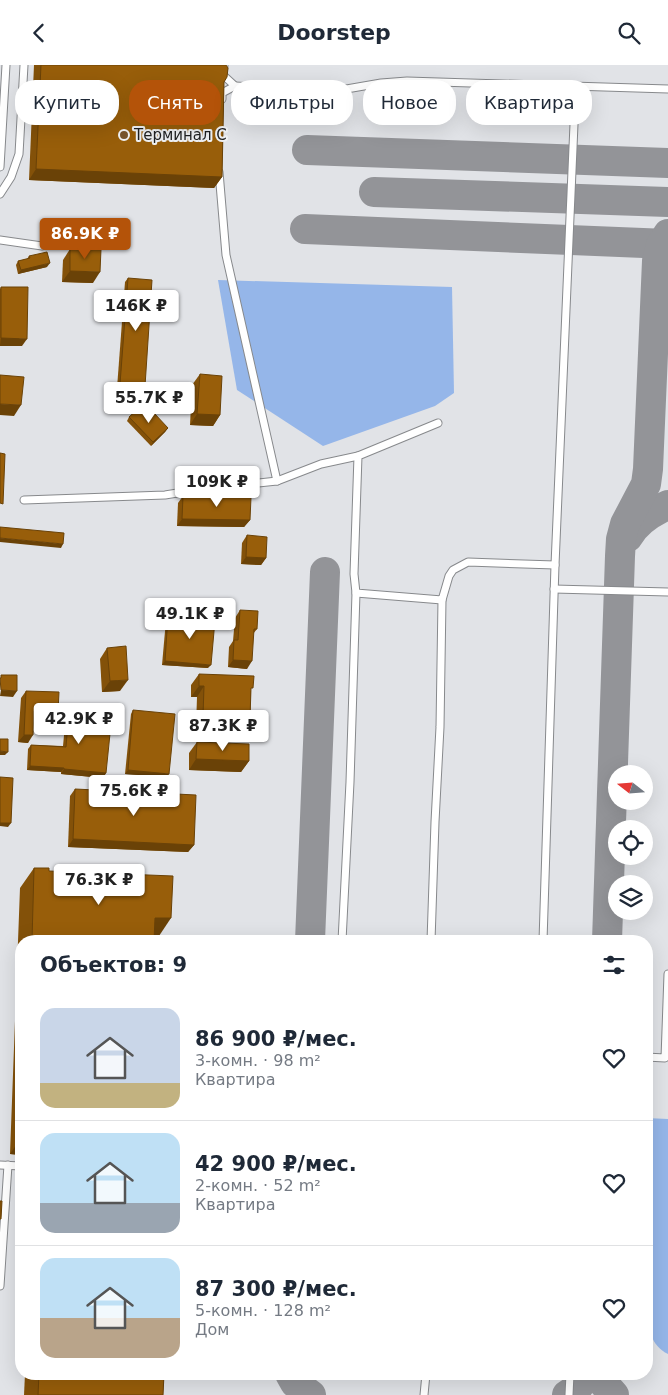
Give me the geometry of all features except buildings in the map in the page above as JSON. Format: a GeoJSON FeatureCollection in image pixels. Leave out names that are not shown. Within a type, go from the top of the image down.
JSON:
{"type":"FeatureCollection","features":[{"type":"Feature","properties":{"kind":"lane"},"geometry":{"type":"LineString","coordinates":[[0,167],[6,65]]}},
{"type":"Feature","properties":{"kind":"lane"},"geometry":{"type":"LineString","coordinates":[[0,194],[11,177],[19,154],[24,65]]}},
{"type":"Feature","properties":{"kind":"lane"},"geometry":{"type":"LineString","coordinates":[[222,103],[224,65]]}},
{"type":"Feature","properties":{"kind":"lane"},"geometry":{"type":"LineString","coordinates":[[223,75],[231,82]]}},
{"type":"Feature","properties":{"kind":"lane"},"geometry":{"type":"LineString","coordinates":[[353,88],[407,81],[466,83]]}},
{"type":"Feature","properties":{"kind":"lane"},"geometry":{"type":"LineString","coordinates":[[592,87],[668,89]]}},
{"type":"Feature","properties":{"kind":"lane"},"geometry":{"type":"LineString","coordinates":[[222,93],[231,88]]}},
{"type":"Feature","properties":{"kind":"lane"},"geometry":{"type":"LineString","coordinates":[[543,935],[554,589],[574,125]]}},
{"type":"Feature","properties":{"kind":"lane"},"geometry":{"type":"LineString","coordinates":[[220,161],[219,180],[226,255],[277,481]]}},
{"type":"Feature","properties":{"kind":"lane"},"geometry":{"type":"LineString","coordinates":[[0,240],[42,245]]}},
{"type":"Feature","properties":{"kind":"lane"},"geometry":{"type":"LineString","coordinates":[[24,500],[165,495],[277,481],[321,464],[358,456],[438,423]]}},
{"type":"Feature","properties":{"kind":"lane"},"geometry":{"type":"LineString","coordinates":[[342,935],[350,782],[358,456]]}},
{"type":"Feature","properties":{"kind":"lane"},"geometry":{"type":"LineString","coordinates":[[430,935],[440,727],[442,600],[449,576],[452,570],[468,562],[555,565]]}},
{"type":"Feature","properties":{"kind":"lane"},"geometry":{"type":"LineString","coordinates":[[554,589],[668,592]]}},
{"type":"Feature","properties":{"kind":"lane"},"geometry":{"type":"LineString","coordinates":[[356,593],[442,600]]}},
{"type":"Feature","properties":{"kind":"lane"},"geometry":{"type":"LineString","coordinates":[[653,1057],[666,1058],[668,974]]}},
{"type":"Feature","properties":{"kind":"lane"},"geometry":{"type":"LineString","coordinates":[[0,1165],[15,1166]]}},
{"type":"Feature","properties":{"kind":"lane"},"geometry":{"type":"LineString","coordinates":[[0,1286],[8,1165]]}},
{"type":"Feature","properties":{"kind":"lane"},"geometry":{"type":"LineString","coordinates":[[424,1395],[425,1380]]}},
{"type":"Feature","properties":{"kind":"lane"},"geometry":{"type":"LineString","coordinates":[[569,1395],[570,1380]]}},
{"type":"Feature","properties":{"kind":"shaded area"},"geometry":{"type":"Polygon","coordinates":[[[218,280],[452,287],[454,393],[435,406],[323,446],[237,390],[218,280]]]}},
{"type":"Feature","properties":{"kind":"shaded area"},"geometry":{"type":"Polygon","coordinates":[[[653,1118],[668,1119],[668,1354],[662,1351],[654,1341],[653,1118]]]}},
{"type":"Feature","properties":{"kind":"taxiway"},"geometry":{"type":"LineString","coordinates":[[307,150],[668,163]]}},
{"type":"Feature","properties":{"kind":"taxiway"},"geometry":{"type":"LineString","coordinates":[[374,192],[668,202]]}},
{"type":"Feature","properties":{"kind":"taxiway"},"geometry":{"type":"LineString","coordinates":[[305,229],[668,244]]}},
{"type":"Feature","properties":{"kind":"taxiway"},"geometry":{"type":"LineString","coordinates":[[607,935],[621,539],[625,524],[646,484],[657,261],[661,245],[668,234]]}},
{"type":"Feature","properties":{"kind":"taxiway"},"geometry":{"type":"LineString","coordinates":[[628,537],[645,518],[668,505]]}},
{"type":"Feature","properties":{"kind":"taxiway"},"geometry":{"type":"LineString","coordinates":[[310,935],[325,572]]}},
{"type":"Feature","properties":{"kind":"taxiway"},"geometry":{"type":"LineString","coordinates":[[293,1380],[311,1395]]}},
{"type":"Feature","properties":{"kind":"taxiway"},"geometry":{"type":"LineString","coordinates":[[567,1395],[583,1380]]}},
{"type":"Feature","properties":{"kind":"taxiway"},"geometry":{"type":"LineString","coordinates":[[601,1380],[614,1395]]}},
{"type":"Feature","properties":{"kind":"place","name":"Терминал C"},"geometry":{"type":"Point","coordinates":[124,135]}}]}
